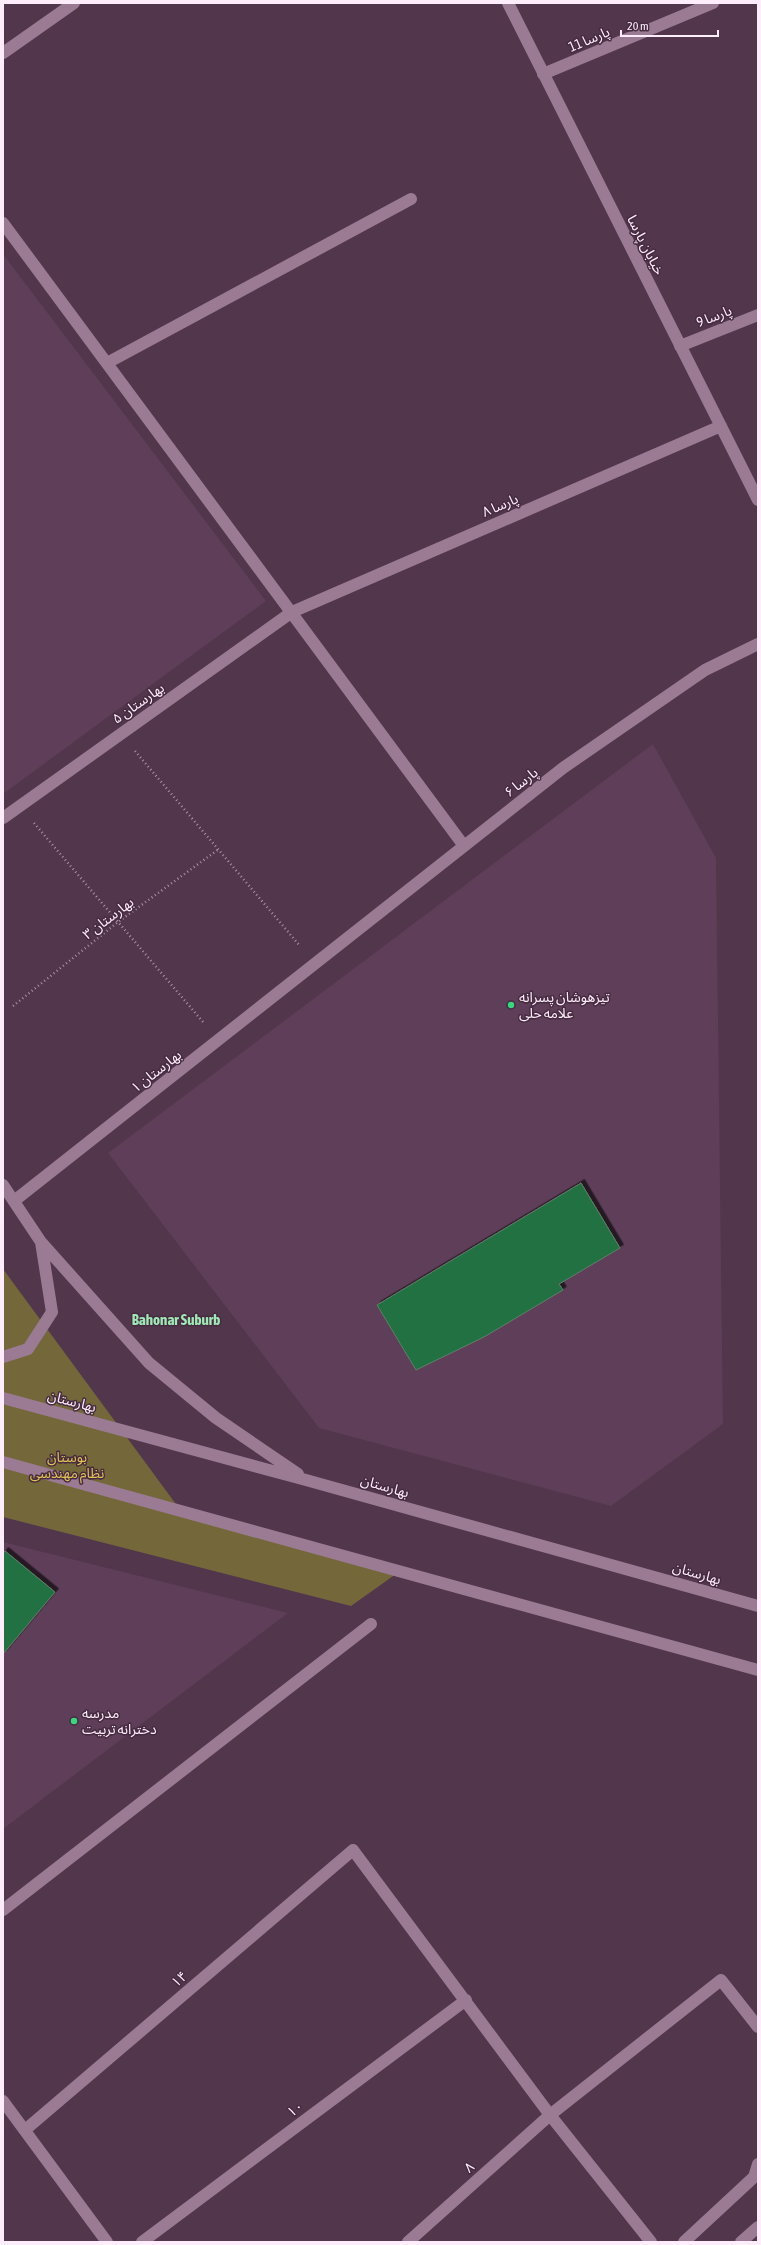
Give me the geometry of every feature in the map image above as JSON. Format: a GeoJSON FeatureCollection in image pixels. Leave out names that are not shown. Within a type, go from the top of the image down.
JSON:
{"type":"FeatureCollection","features":[{"type":"Feature","properties":{"kind":"street"},"geometry":{"type":"LineString","coordinates":[[3,53],[74,3]]}},
{"type":"Feature","properties":{"kind":"street","name":"خیابان پارسا"},"geometry":{"type":"LineString","coordinates":[[508,3],[758,500]]}},
{"type":"Feature","properties":{"kind":"street","name":"پارسا 11"},"geometry":{"type":"LineString","coordinates":[[543,74],[713,3]]}},
{"type":"Feature","properties":{"kind":"street"},"geometry":{"type":"LineString","coordinates":[[107,363],[411,199]]}},
{"type":"Feature","properties":{"kind":"street"},"geometry":{"type":"LineString","coordinates":[[3,223],[464,846]]}},
{"type":"Feature","properties":{"kind":"street","name":"پارسا 9"},"geometry":{"type":"LineString","coordinates":[[680,346],[758,315]]}},
{"type":"Feature","properties":{"kind":"street","name":"۸ پارسا"},"geometry":{"type":"LineString","coordinates":[[292,612],[721,426]]}},
{"type":"Feature","properties":{"kind":"street","name":"بهارستان ۵"},"geometry":{"type":"LineString","coordinates":[[3,818],[292,612]]}},
{"type":"Feature","properties":{"kind":"street","name":"پارسا ۶"},"geometry":{"type":"LineString","coordinates":[[315,963],[563,768],[704,670],[758,644]]}},
{"type":"Feature","properties":{"kind":"street","name":"بهارستان ۱"},"geometry":{"type":"LineString","coordinates":[[14,1201],[315,963]]}},
{"type":"Feature","properties":{"kind":"street"},"geometry":{"type":"LineString","coordinates":[[3,1186],[41,1242],[149,1363],[216,1418],[306,1480]]}},
{"type":"Feature","properties":{"kind":"street"},"geometry":{"type":"LineString","coordinates":[[3,1357],[28,1349],[52,1312],[41,1242]]}},
{"type":"Feature","properties":{"kind":"street","name":"بهارستان"},"geometry":{"type":"LineString","coordinates":[[3,1398],[306,1480],[758,1606]]}},
{"type":"Feature","properties":{"kind":"street"},"geometry":{"type":"LineString","coordinates":[[3,1462],[758,1670]]}},
{"type":"Feature","properties":{"kind":"street"},"geometry":{"type":"LineString","coordinates":[[3,1910],[371,1624]]}},
{"type":"Feature","properties":{"kind":"street","name":"۱۴"},"geometry":{"type":"LineString","coordinates":[[25,2130],[353,1850],[466,2000]]}},
{"type":"Feature","properties":{"kind":"street","name":"۸"},"geometry":{"type":"LineString","coordinates":[[408,2242],[550,2115],[721,1980],[758,2027]]}},
{"type":"Feature","properties":{"kind":"street"},"geometry":{"type":"LineString","coordinates":[[466,2000],[550,2115],[651,2242]]}},
{"type":"Feature","properties":{"kind":"street","name":"۱۰"},"geometry":{"type":"LineString","coordinates":[[142,2242],[466,2000]]}},
{"type":"Feature","properties":{"kind":"street"},"geometry":{"type":"LineString","coordinates":[[3,2101],[107,2242]]}},
{"type":"Feature","properties":{"kind":"street"},"geometry":{"type":"LineString","coordinates":[[684,2242],[754,2177],[758,2164]]}},
{"type":"Feature","properties":{"kind":"street"},"geometry":{"type":"LineString","coordinates":[[741,2242],[758,2227]]}},
{"type":"Feature","properties":{"kind":"path"},"geometry":{"type":"LineString","coordinates":[[120,734],[315,963]]}},
{"type":"Feature","properties":{"kind":"path"},"geometry":{"type":"LineString","coordinates":[[19,806],[218,1041]]}},
{"type":"Feature","properties":{"kind":"path","name":"بهارستان ۳"},"geometry":{"type":"LineString","coordinates":[[13,1006],[118,922],[219,849]]}},
{"type":"Feature","properties":{"kind":"shaded area"},"geometry":{"type":"Polygon","coordinates":[[[3,254],[266,601],[3,794],[3,254]]]}},
{"type":"Feature","properties":{"kind":"shaded area","name":"تیزهوشان پسرانه علامه حلی"},"geometry":{"type":"Polygon","coordinates":[[[653,744],[716,858],[723,1424],[611,1506],[319,1428],[108,1153],[653,744]]]}},
{"type":"Feature","properties":{"kind":"shaded area","name":"مدرسه دخترانه تربیت"},"geometry":{"type":"Polygon","coordinates":[[[3,1542],[288,1613],[3,1829],[3,1542]]]}},
{"type":"Feature","properties":{"kind":"green space","name":"بوستان نظام مهندسی"},"geometry":{"type":"Polygon","coordinates":[[[3,1269],[181,1511],[396,1574],[351,1606],[3,1517],[3,1269]]]}},
{"type":"Feature","properties":{"kind":"building"},"geometry":{"type":"Polygon","coordinates":[[[581,1183],[620,1248],[559,1284],[563,1290],[484,1337],[416,1370],[377,1305],[581,1183]]]}},
{"type":"Feature","properties":{"kind":"building"},"geometry":{"type":"Polygon","coordinates":[[[5,1551],[55,1592],[3,1654],[3,1553],[5,1551]]]}},
{"type":"Feature","properties":{"kind":"place","name":"تیزهوشان پسرانه علامه حلی"},"geometry":{"type":"Point","coordinates":[511,1005]}},
{"type":"Feature","properties":{"kind":"place","name":"مدرسه دخترانه تربیت"},"geometry":{"type":"Point","coordinates":[74,1721]}},
{"type":"Feature","properties":{"kind":"district","name":"Bahonar Suburb"},"geometry":{"type":"Point","coordinates":[176,1319]}}]}
